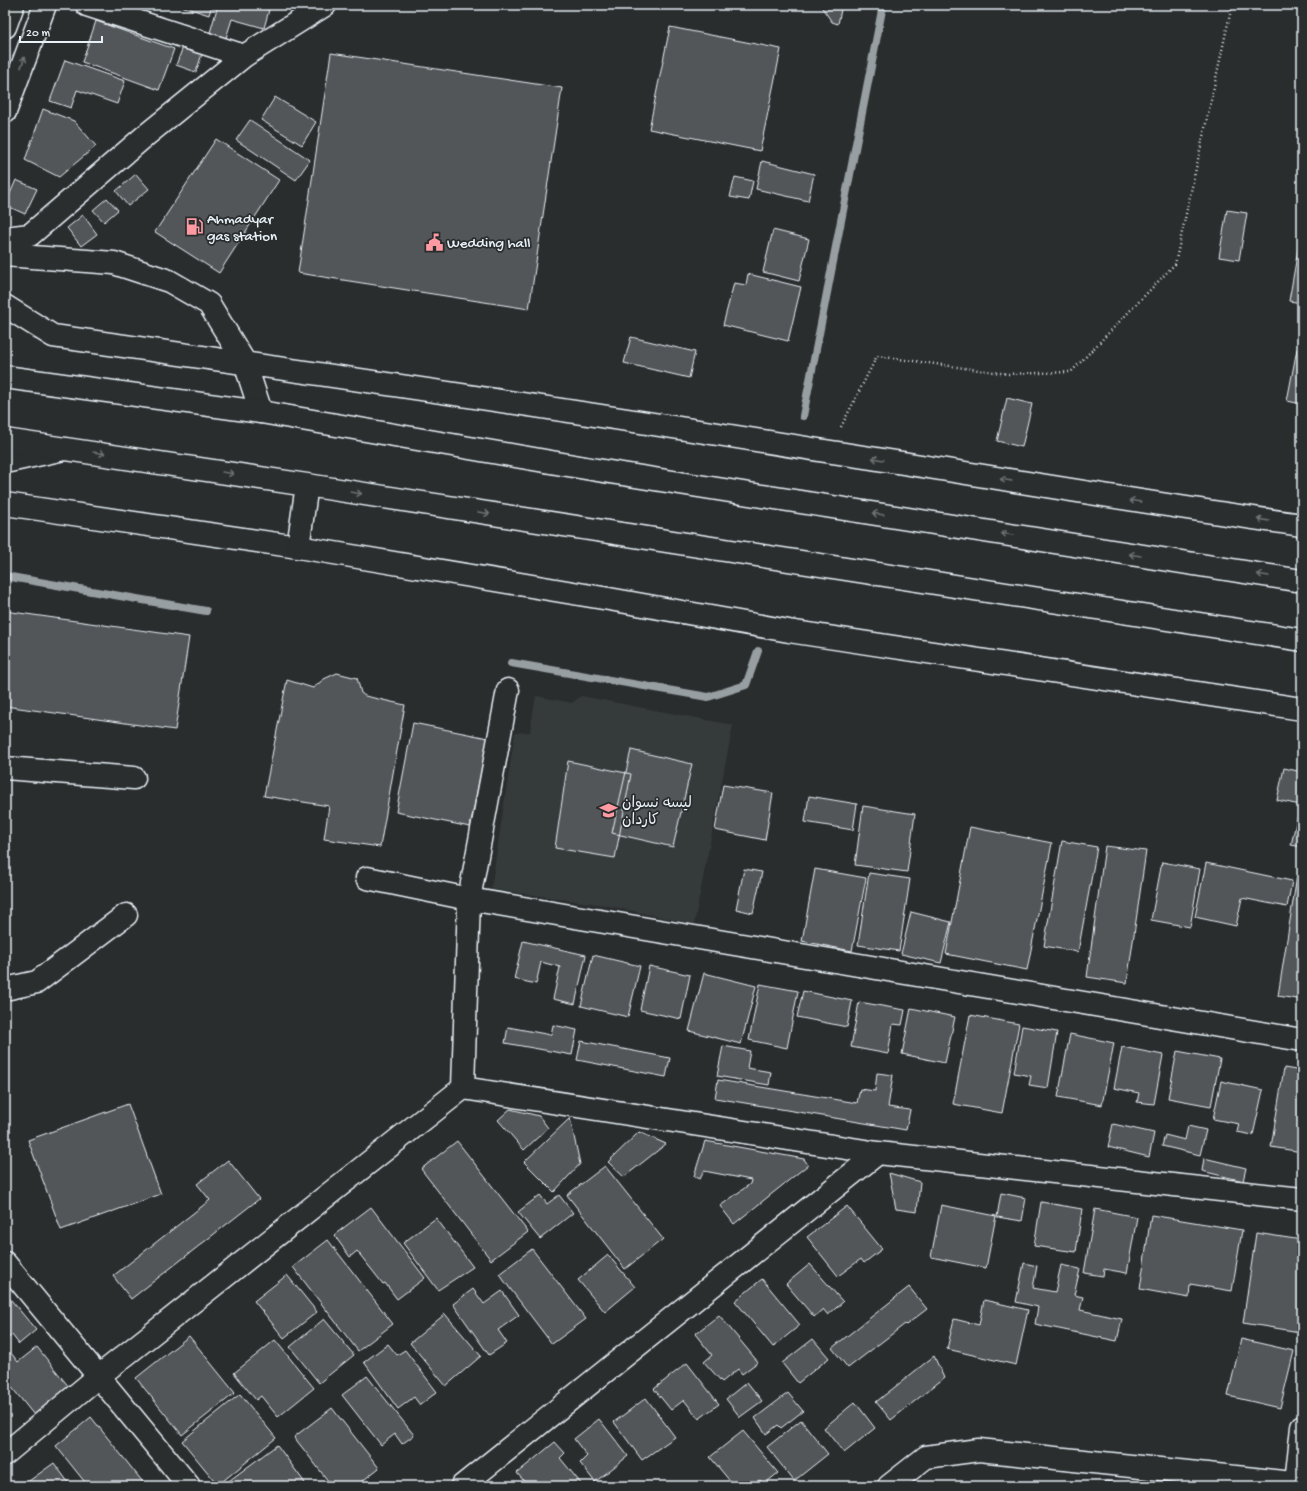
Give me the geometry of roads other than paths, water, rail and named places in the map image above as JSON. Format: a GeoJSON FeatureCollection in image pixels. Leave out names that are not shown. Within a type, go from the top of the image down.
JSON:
{"type":"FeatureCollection","features":[{"type":"Feature","properties":{"kind":"street"},"geometry":{"type":"LineString","coordinates":[[5,27],[13,5]]}},
{"type":"Feature","properties":{"kind":"street"},"geometry":{"type":"LineString","coordinates":[[5,112],[44,5]]}},
{"type":"Feature","properties":{"kind":"street"},"geometry":{"type":"LineString","coordinates":[[87,5],[244,56]]}},
{"type":"Feature","properties":{"kind":"street"},"geometry":{"type":"LineString","coordinates":[[5,238],[30,235],[145,136],[244,56],[325,5]]}},
{"type":"Feature","properties":{"kind":"street"},"geometry":{"type":"LineString","coordinates":[[5,255],[114,263],[169,281],[209,304],[246,363],[261,412]]}},
{"type":"Feature","properties":{"kind":"street"},"geometry":{"type":"LineString","coordinates":[[5,306],[53,336],[455,393],[830,451],[1173,507],[1302,525]]}},
{"type":"Feature","properties":{"kind":"street"},"geometry":{"type":"LineString","coordinates":[[5,377],[261,412],[597,470],[1302,581]]}},
{"type":"Feature","properties":{"kind":"street"},"geometry":{"type":"LineString","coordinates":[[5,440],[307,485],[1302,640]]}},
{"type":"Feature","properties":{"kind":"street"},"geometry":{"type":"LineString","coordinates":[[5,462],[66,448]]}},
{"type":"Feature","properties":{"kind":"street"},"geometry":{"type":"LineString","coordinates":[[298,547],[307,485]]}},
{"type":"Feature","properties":{"kind":"street"},"geometry":{"type":"LineString","coordinates":[[5,504],[298,547],[789,631],[1302,709]]}},
{"type":"Feature","properties":{"kind":"street"},"geometry":{"type":"LineString","coordinates":[[463,1088],[469,899],[508,690]]}},
{"type":"Feature","properties":{"kind":"street"},"geometry":{"type":"LineString","coordinates":[[5,768],[134,778]]}},
{"type":"Feature","properties":{"kind":"street"},"geometry":{"type":"LineString","coordinates":[[366,878],[469,899],[1302,1040]]}},
{"type":"Feature","properties":{"kind":"street"},"geometry":{"type":"LineString","coordinates":[[5,989],[37,982],[126,914]]}},
{"type":"Feature","properties":{"kind":"street"},"geometry":{"type":"LineString","coordinates":[[5,1454],[100,1376],[463,1088],[878,1153],[1302,1199]]}},
{"type":"Feature","properties":{"kind":"street"},"geometry":{"type":"LineString","coordinates":[[462,1486],[878,1153]]}},
{"type":"Feature","properties":{"kind":"street"},"geometry":{"type":"LineString","coordinates":[[5,1263],[190,1486]]}},
{"type":"Feature","properties":{"kind":"street"},"geometry":{"type":"LineString","coordinates":[[889,1486],[926,1457],[979,1450],[1297,1484],[1302,1427]]}},
{"type":"Feature","properties":{"kind":"waterway"},"geometry":{"type":"LineString","coordinates":[[803,416],[883,5]]}},
{"type":"Feature","properties":{"kind":"waterway"},"geometry":{"type":"LineString","coordinates":[[5,576],[206,611]]}},
{"type":"Feature","properties":{"kind":"waterway"},"geometry":{"type":"LineString","coordinates":[[511,663],[708,697],[746,685],[758,651]]}},
{"type":"Feature","properties":{"kind":"place","name":"Ahmadyar gas station"},"geometry":{"type":"Point","coordinates":[194,227]}},
{"type":"Feature","properties":{"kind":"place","name":"Wedding hall"},"geometry":{"type":"Point","coordinates":[434,242]}},
{"type":"Feature","properties":{"kind":"place","name":"لیسه نسوان کاردان"},"geometry":{"type":"Point","coordinates":[609,811]}}]}
